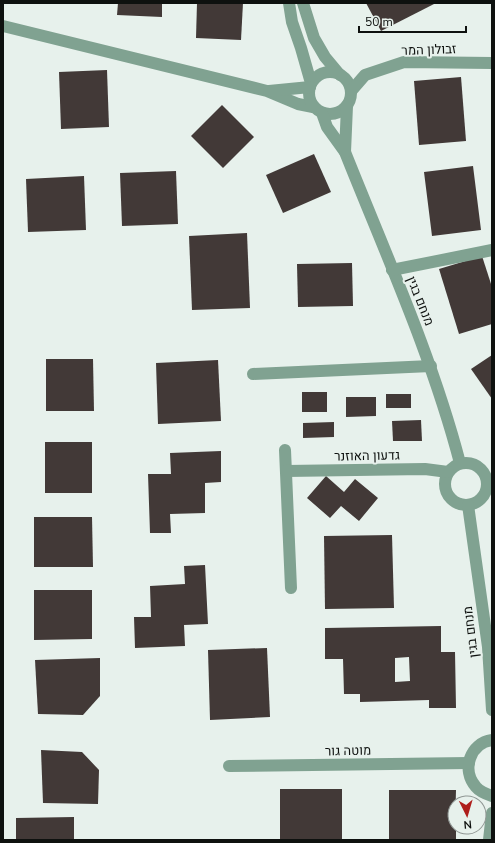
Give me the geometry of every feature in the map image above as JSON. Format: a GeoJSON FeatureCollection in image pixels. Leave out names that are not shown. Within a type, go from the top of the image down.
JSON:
{"type":"FeatureCollection","features":[{"type":"Feature","properties":{"kind":"street"},"geometry":{"type":"LineString","coordinates":[[289,3],[292,22],[301,48],[310,85],[310,100],[318,110]]}},
{"type":"Feature","properties":{"kind":"street"},"geometry":{"type":"LineString","coordinates":[[3,26],[267,91],[329,115],[337,114],[344,110],[347,106],[352,90],[349,82],[340,75],[325,57],[314,38],[303,3]]}},
{"type":"Feature","properties":{"kind":"street","name":"זבולון המר"},"geometry":{"type":"LineString","coordinates":[[352,90],[365,75],[404,62],[492,63]]}},
{"type":"Feature","properties":{"kind":"street"},"geometry":{"type":"LineString","coordinates":[[267,91],[310,85],[314,79],[323,73],[330,72],[340,75]]}},
{"type":"Feature","properties":{"kind":"street","name":"מנחם בגין"},"geometry":{"type":"LineString","coordinates":[[344,152],[347,106]]}},
{"type":"Feature","properties":{"kind":"street","name":"מנחם בגין"},"geometry":{"type":"LineString","coordinates":[[318,110],[327,127],[344,152],[431,366],[460,463]]}},
{"type":"Feature","properties":{"kind":"street"},"geometry":{"type":"LineString","coordinates":[[392,270],[492,250]]}},
{"type":"Feature","properties":{"kind":"street"},"geometry":{"type":"LineString","coordinates":[[253,374],[431,366]]}},
{"type":"Feature","properties":{"kind":"street"},"geometry":{"type":"LineString","coordinates":[[285,450],[291,588]]}},
{"type":"Feature","properties":{"kind":"street"},"geometry":{"type":"LineString","coordinates":[[460,463],[470,463],[477,466],[486,478],[489,491],[475,502],[468,505],[459,504],[452,500],[445,488],[445,481],[448,472],[460,463]]}},
{"type":"Feature","properties":{"kind":"street","name":"גדעון האוזנר"},"geometry":{"type":"LineString","coordinates":[[286,471],[425,469],[448,472]]}},
{"type":"Feature","properties":{"kind":"street","name":"מנחם בגין"},"geometry":{"type":"LineString","coordinates":[[468,505],[488,647],[492,710]]}},
{"type":"Feature","properties":{"kind":"street"},"geometry":{"type":"LineString","coordinates":[[492,740],[486,741],[478,746],[472,754],[469,763],[470,779],[476,787],[484,793],[492,796]]}},
{"type":"Feature","properties":{"kind":"street","name":"מוטה גור"},"geometry":{"type":"LineString","coordinates":[[229,766],[469,763]]}},
{"type":"Feature","properties":{"kind":"street"},"geometry":{"type":"LineString","coordinates":[[489,840],[492,813]]}},
{"type":"Feature","properties":{"kind":"building"},"geometry":{"type":"Polygon","coordinates":[[[118,3],[162,3],[162,17],[117,15],[118,3]]]}},
{"type":"Feature","properties":{"kind":"building"},"geometry":{"type":"Polygon","coordinates":[[[197,3],[243,3],[241,40],[196,38],[197,3]]]}},
{"type":"Feature","properties":{"kind":"building"},"geometry":{"type":"Polygon","coordinates":[[[366,3],[436,3],[381,31],[366,3]]]}},
{"type":"Feature","properties":{"kind":"building"},"geometry":{"type":"Polygon","coordinates":[[[107,70],[109,127],[61,129],[59,72],[107,70]]]}},
{"type":"Feature","properties":{"kind":"building"},"geometry":{"type":"Polygon","coordinates":[[[461,77],[466,141],[419,145],[414,81],[461,77]]]}},
{"type":"Feature","properties":{"kind":"building"},"geometry":{"type":"Polygon","coordinates":[[[222,105],[254,137],[223,168],[191,136],[222,105]]]}},
{"type":"Feature","properties":{"kind":"building"},"geometry":{"type":"Polygon","coordinates":[[[314,154],[331,192],[283,213],[266,175],[314,154]]]}},
{"type":"Feature","properties":{"kind":"building"},"geometry":{"type":"Polygon","coordinates":[[[473,166],[481,230],[432,236],[424,172],[473,166]]]}},
{"type":"Feature","properties":{"kind":"building"},"geometry":{"type":"Polygon","coordinates":[[[176,171],[178,224],[122,226],[120,173],[176,171]]]}},
{"type":"Feature","properties":{"kind":"building"},"geometry":{"type":"Polygon","coordinates":[[[84,176],[86,230],[28,232],[26,179],[84,176]]]}},
{"type":"Feature","properties":{"kind":"building"},"geometry":{"type":"Polygon","coordinates":[[[247,233],[250,308],[192,310],[189,236],[247,233]]]}},
{"type":"Feature","properties":{"kind":"building"},"geometry":{"type":"Polygon","coordinates":[[[482,256],[492,287],[492,324],[459,334],[439,269],[482,256]]]}},
{"type":"Feature","properties":{"kind":"building"},"geometry":{"type":"Polygon","coordinates":[[[352,263],[353,306],[298,307],[297,264],[352,263]]]}},
{"type":"Feature","properties":{"kind":"building"},"geometry":{"type":"Polygon","coordinates":[[[492,355],[492,399],[471,369],[492,355]]]}},
{"type":"Feature","properties":{"kind":"building"},"geometry":{"type":"Polygon","coordinates":[[[46,359],[93,359],[94,411],[46,411],[46,359]]]}},
{"type":"Feature","properties":{"kind":"building"},"geometry":{"type":"Polygon","coordinates":[[[218,360],[221,421],[158,424],[156,363],[218,360]]]}},
{"type":"Feature","properties":{"kind":"building"},"geometry":{"type":"Polygon","coordinates":[[[302,392],[327,392],[327,412],[302,412],[302,392]]]}},
{"type":"Feature","properties":{"kind":"building"},"geometry":{"type":"Polygon","coordinates":[[[386,394],[411,394],[411,408],[386,408],[386,394]]]}},
{"type":"Feature","properties":{"kind":"building"},"geometry":{"type":"Polygon","coordinates":[[[346,397],[376,397],[376,416],[346,417],[346,397]]]}},
{"type":"Feature","properties":{"kind":"building"},"geometry":{"type":"Polygon","coordinates":[[[421,420],[422,441],[393,441],[392,421],[421,420]]]}},
{"type":"Feature","properties":{"kind":"building"},"geometry":{"type":"Polygon","coordinates":[[[334,422],[334,437],[303,438],[303,423],[334,422]]]}},
{"type":"Feature","properties":{"kind":"building"},"geometry":{"type":"Polygon","coordinates":[[[45,442],[92,442],[92,493],[45,493],[45,442]]]}},
{"type":"Feature","properties":{"kind":"building"},"geometry":{"type":"Polygon","coordinates":[[[221,451],[221,482],[205,483],[205,513],[170,514],[171,533],[150,533],[148,474],[171,474],[170,453],[221,451]]]}},
{"type":"Feature","properties":{"kind":"building"},"geometry":{"type":"Polygon","coordinates":[[[326,476],[344,492],[355,479],[378,498],[359,521],[341,506],[330,518],[307,498],[326,476]]]}},
{"type":"Feature","properties":{"kind":"building"},"geometry":{"type":"Polygon","coordinates":[[[34,517],[92,517],[93,567],[34,567],[34,517]]]}},
{"type":"Feature","properties":{"kind":"building"},"geometry":{"type":"Polygon","coordinates":[[[392,535],[394,608],[325,609],[324,536],[392,535]]]}},
{"type":"Feature","properties":{"kind":"building"},"geometry":{"type":"Polygon","coordinates":[[[205,565],[208,624],[184,625],[185,646],[135,648],[134,617],[151,617],[150,586],[185,584],[184,566],[205,565]]]}},
{"type":"Feature","properties":{"kind":"building"},"geometry":{"type":"Polygon","coordinates":[[[34,590],[92,590],[92,639],[34,640],[34,590]]]}},
{"type":"Feature","properties":{"kind":"building"},"geometry":{"type":"Polygon","coordinates":[[[441,626],[441,652],[455,652],[456,708],[429,708],[429,700],[360,702],[360,694],[344,694],[343,659],[325,659],[325,628],[441,626]],[[409,657],[395,658],[395,682],[410,681],[409,657]]]}},
{"type":"Feature","properties":{"kind":"building"},"geometry":{"type":"Polygon","coordinates":[[[267,648],[270,717],[210,720],[208,650],[267,648]]]}},
{"type":"Feature","properties":{"kind":"building"},"geometry":{"type":"Polygon","coordinates":[[[100,658],[100,696],[83,715],[38,714],[35,660],[100,658]]]}},
{"type":"Feature","properties":{"kind":"building"},"geometry":{"type":"Polygon","coordinates":[[[41,750],[82,752],[99,770],[98,804],[43,803],[41,750]]]}},
{"type":"Feature","properties":{"kind":"building"},"geometry":{"type":"Polygon","coordinates":[[[280,789],[342,789],[342,840],[280,840],[280,789]]]}},
{"type":"Feature","properties":{"kind":"building"},"geometry":{"type":"Polygon","coordinates":[[[389,790],[456,790],[456,795],[447,795],[447,835],[456,835],[456,840],[389,840],[389,790]]]}},
{"type":"Feature","properties":{"kind":"building"},"geometry":{"type":"Polygon","coordinates":[[[74,817],[74,840],[16,840],[16,818],[74,817]]]}}]}
